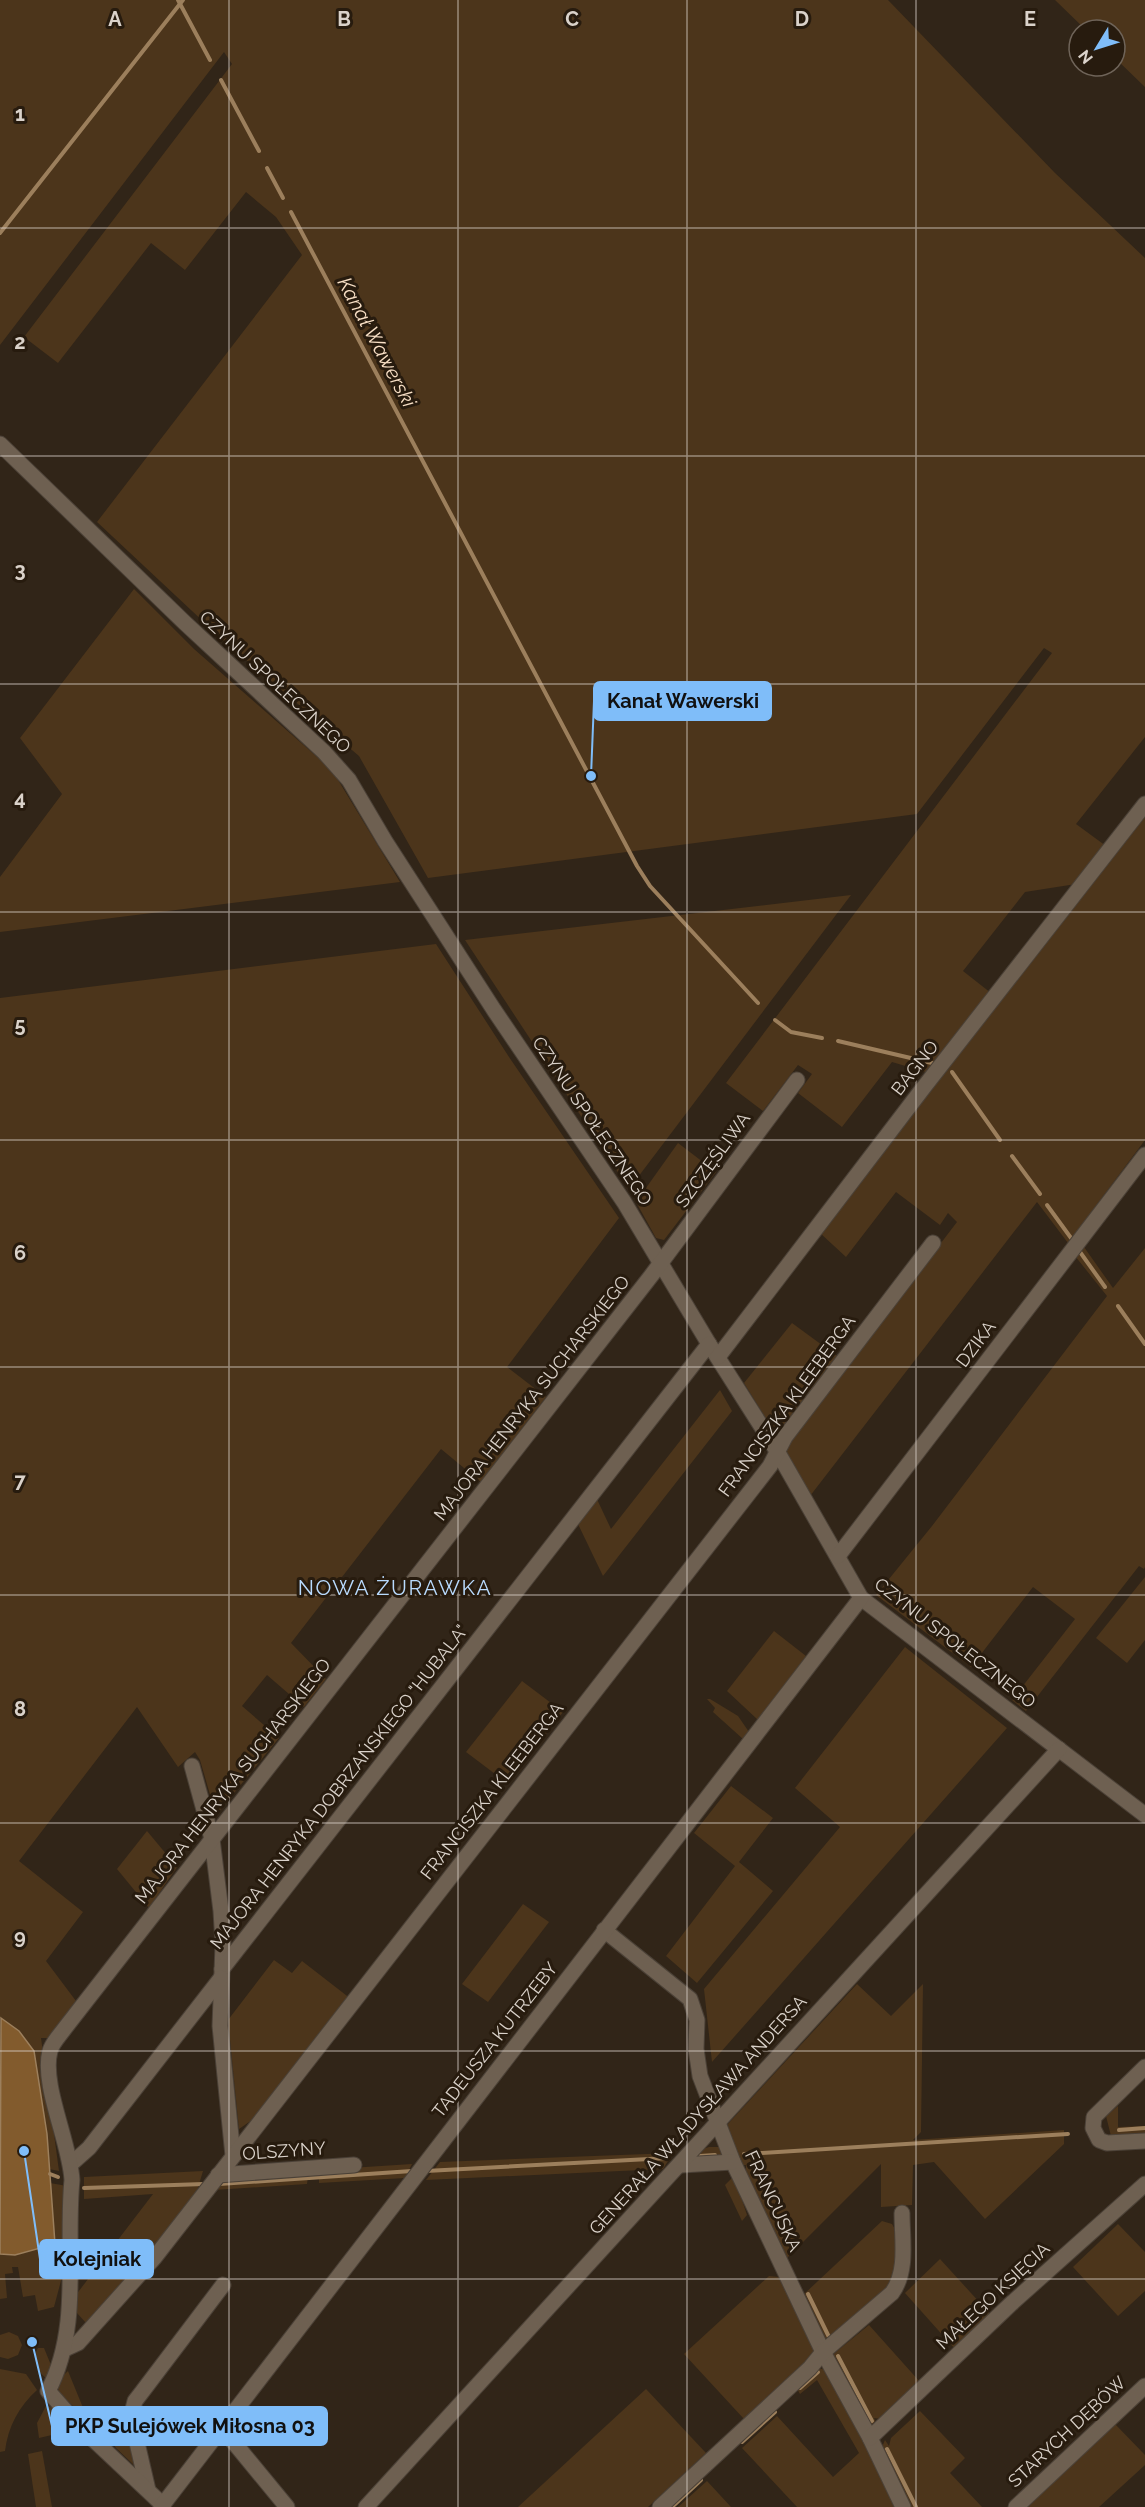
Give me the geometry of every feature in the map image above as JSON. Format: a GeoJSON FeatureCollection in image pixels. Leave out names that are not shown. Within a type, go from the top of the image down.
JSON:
{"type":"FeatureCollection","features":[{"type":"Feature","properties":{"kind":"street","name":"CZYNU SPOŁECZNEGO"},"geometry":{"type":"LineString","coordinates":[[0,444],[185,623],[324,752],[349,780],[385,841],[494,1010],[624,1202],[709,1344],[777,1451],[861,1598],[1145,1815]]}},
{"type":"Feature","properties":{"kind":"street","name":"BAGNO"},"geometry":{"type":"LineString","coordinates":[[718,1358],[1145,804]]}},
{"type":"Feature","properties":{"kind":"street","name":"SZCZĘŚLIWA"},"geometry":{"type":"LineString","coordinates":[[661,1263],[797,1080]]}},
{"type":"Feature","properties":{"kind":"street","name":"DZIKA"},"geometry":{"type":"LineString","coordinates":[[838,1556],[1145,1155]]}},
{"type":"Feature","properties":{"kind":"street","name":"FRANCISZKA KLEEBERGA"},"geometry":{"type":"LineString","coordinates":[[65,2349],[78,2343],[140,2275],[770,1466],[784,1437],[933,1243]]}},
{"type":"Feature","properties":{"kind":"street","name":"MAJORA HENRYKA SUCHARSKIEGO"},"geometry":{"type":"LineString","coordinates":[[148,2490],[79,2426],[48,2391],[56,2377],[65,2349],[68,2319],[71,2164],[52,2088],[49,2068],[50,2052],[65,2028],[661,1263]]}},
{"type":"Feature","properties":{"kind":"street","name":"MAJORA HENRYKA DOBRZAŃSKIEGO \"HUBALA\""},"geometry":{"type":"LineString","coordinates":[[71,2164],[89,2148],[221,1973],[709,1344]]}},
{"type":"Feature","properties":{"kind":"street","name":"TADEUSZA KUTRZEBY"},"geometry":{"type":"LineString","coordinates":[[162,2506],[861,1598]]}},
{"type":"Feature","properties":{"kind":"street","name":"GENERAŁA WŁADYSŁAWA ANDERSA"},"geometry":{"type":"LineString","coordinates":[[366,2507],[1059,1749]]}},
{"type":"Feature","properties":{"kind":"street"},"geometry":{"type":"LineString","coordinates":[[192,1766],[212,1839],[221,1911],[220,2026],[233,2156]]}},
{"type":"Feature","properties":{"kind":"street","name":"FRANCUSKA"},"geometry":{"type":"LineString","coordinates":[[604,1930],[690,1999],[697,2020],[696,2049],[700,2076],[733,2162],[823,2352],[870,2438],[903,2507]]}},
{"type":"Feature","properties":{"kind":"street"},"geometry":{"type":"LineString","coordinates":[[1145,2067],[1094,2117],[1093,2128],[1099,2140],[1107,2143],[1145,2141]]}},
{"type":"Feature","properties":{"kind":"street"},"geometry":{"type":"LineString","coordinates":[[681,2165],[733,2162]]}},
{"type":"Feature","properties":{"kind":"street","name":"OLSZYNY"},"geometry":{"type":"LineString","coordinates":[[218,2175],[354,2165]]}},
{"type":"Feature","properties":{"kind":"street","name":"MAŁEGO KSIĘCIA"},"geometry":{"type":"LineString","coordinates":[[870,2438],[1013,2302],[1145,2184]]}},
{"type":"Feature","properties":{"kind":"street"},"geometry":{"type":"LineString","coordinates":[[660,2507],[810,2368],[823,2352],[892,2293],[899,2283],[903,2267],[902,2213]]}},
{"type":"Feature","properties":{"kind":"street"},"geometry":{"type":"LineString","coordinates":[[162,2506],[148,2490],[131,2426],[132,2408],[142,2391],[223,2285]]}},
{"type":"Feature","properties":{"kind":"street","name":"STARYCH DĘBÓW"},"geometry":{"type":"LineString","coordinates":[[1016,2507],[1145,2386]]}},
{"type":"Feature","properties":{"kind":"street"},"geometry":{"type":"LineString","coordinates":[[222,2428],[287,2507]]}},
{"type":"Feature","properties":{"kind":"shaded area"},"geometry":{"type":"Polygon","coordinates":[[[0,0],[888,0],[1055,173],[1145,258],[1145,737],[1076,824],[1106,846],[1076,884],[1025,892],[963,971],[991,993],[929,1073],[892,1062],[842,1127],[798,1093],[812,1074],[798,1065],[763,1111],[726,1083],[1052,653],[1044,648],[917,814],[428,878],[359,756],[223,640],[97,522],[302,255],[276,217],[246,192],[185,270],[151,243],[58,363],[24,337],[232,64],[224,52],[0,345],[0,0]]]}},
{"type":"Feature","properties":{"kind":"shaded area"},"geometry":{"type":"Polygon","coordinates":[[[1055,0],[1145,0],[1145,87],[1127,70],[1127,18],[1074,18],[1055,0]]]}},
{"type":"Feature","properties":{"kind":"shaded area"},"geometry":{"type":"Polygon","coordinates":[[[134,589],[194,649],[332,770],[400,882],[0,932],[0,877],[62,794],[20,738],[134,589]]]}},
{"type":"Feature","properties":{"kind":"shaded area"},"geometry":{"type":"Polygon","coordinates":[[[1145,814],[1145,1140],[1068,1243],[1037,1202],[810,1496],[783,1450],[957,1222],[948,1213],[940,1225],[896,1192],[846,1257],[820,1233],[1145,814]]]}},
{"type":"Feature","properties":{"kind":"shaded area"},"geometry":{"type":"Polygon","coordinates":[[[851,895],[629,1189],[465,940],[851,895]]]}},
{"type":"Feature","properties":{"kind":"shaded area"},"geometry":{"type":"Polygon","coordinates":[[[436,944],[509,1057],[619,1218],[507,1367],[546,1397],[481,1482],[441,1449],[291,1643],[326,1679],[304,1707],[267,1675],[242,1706],[279,1738],[216,1815],[200,1760],[195,1752],[178,1767],[137,1707],[19,1861],[83,1912],[46,1961],[76,2001],[48,2038],[41,2038],[59,2171],[49,2169],[47,2134],[19,2031],[0,2018],[0,998],[436,944]]]}},
{"type":"Feature","properties":{"kind":"shaded area"},"geometry":{"type":"Polygon","coordinates":[[[678,1143],[716,1172],[664,1240],[656,1238],[636,1202],[678,1143]]]}},
{"type":"Feature","properties":{"kind":"shaded area"},"geometry":{"type":"Polygon","coordinates":[[[1084,1247],[1113,1288],[1145,1248],[1145,1567],[1144,1569],[1139,1566],[1026,1711],[1012,1700],[1075,1619],[1033,1587],[971,1667],[876,1595],[932,1526],[1107,1296],[1075,1256],[1084,1247]]]}},
{"type":"Feature","properties":{"kind":"shaded area"},"geometry":{"type":"Polygon","coordinates":[[[792,1323],[837,1356],[776,1435],[744,1383],[792,1323]]]}},
{"type":"Feature","properties":{"kind":"shaded area"},"geometry":{"type":"Polygon","coordinates":[[[720,1390],[732,1411],[603,1576],[577,1522],[595,1495],[611,1529],[720,1390]]]}},
{"type":"Feature","properties":{"kind":"shaded area"},"geometry":{"type":"Polygon","coordinates":[[[1145,1577],[1145,1640],[1127,1663],[1096,1638],[1145,1577]]]}},
{"type":"Feature","properties":{"kind":"shaded area"},"geometry":{"type":"Polygon","coordinates":[[[774,1631],[806,1656],[758,1720],[727,1691],[774,1631]]]}},
{"type":"Feature","properties":{"kind":"shaded area"},"geometry":{"type":"Polygon","coordinates":[[[905,1647],[1007,1728],[712,2062],[704,1989],[840,1827],[795,1788],[905,1647]]]}},
{"type":"Feature","properties":{"kind":"shaded area"},"geometry":{"type":"Polygon","coordinates":[[[522,1681],[563,1712],[507,1783],[466,1752],[522,1681]]]}},
{"type":"Feature","properties":{"kind":"shaded area"},"geometry":{"type":"Polygon","coordinates":[[[707,1699],[738,1716],[749,1732],[743,1739],[713,1712],[715,1708],[707,1699]]]}},
{"type":"Feature","properties":{"kind":"shaded area"},"geometry":{"type":"Polygon","coordinates":[[[731,1786],[773,1818],[739,1862],[773,1891],[697,1983],[666,1956],[735,1866],[694,1833],[731,1786]]]}},
{"type":"Feature","properties":{"kind":"shaded area"},"geometry":{"type":"Polygon","coordinates":[[[147,1831],[177,1867],[149,1908],[117,1869],[147,1831]]]}},
{"type":"Feature","properties":{"kind":"shaded area"},"geometry":{"type":"Polygon","coordinates":[[[523,1904],[549,1922],[488,2002],[462,1984],[523,1904]]]}},
{"type":"Feature","properties":{"kind":"shaded area"},"geometry":{"type":"Polygon","coordinates":[[[274,1960],[292,1973],[302,1961],[351,1999],[262,2113],[239,2129],[228,2020],[274,1960]]]}},
{"type":"Feature","properties":{"kind":"shaded area"},"geometry":{"type":"Polygon","coordinates":[[[857,1984],[891,2016],[923,1984],[921,2132],[913,2140],[1064,2130],[1064,2144],[985,2219],[934,2162],[913,2165],[912,2205],[881,2207],[881,2164],[787,2258],[746,2173],[746,2165],[739,2166],[726,2126],[857,1984]]]}},
{"type":"Feature","properties":{"kind":"shaded area"},"geometry":{"type":"Polygon","coordinates":[[[1,2018],[19,2031],[34,2051],[47,2134],[55,2244],[15,2255],[0,2254],[1,2018]]]}},
{"type":"Feature","properties":{"kind":"shaded area"},"geometry":{"type":"Polygon","coordinates":[[[1118,2106],[1118,2127],[1145,2126],[1145,2137],[1111,2136],[1106,2116],[1118,2106]]]}},
{"type":"Feature","properties":{"kind":"shaded area"},"geometry":{"type":"Polygon","coordinates":[[[720,2147],[728,2158],[690,2162],[703,2149],[720,2147]]]}},
{"type":"Feature","properties":{"kind":"shaded area"},"geometry":{"type":"Polygon","coordinates":[[[673,2153],[663,2169],[426,2180],[440,2162],[673,2153]]]}},
{"type":"Feature","properties":{"kind":"shaded area"},"geometry":{"type":"Polygon","coordinates":[[[412,2164],[405,2178],[319,2183],[319,2170],[412,2164]]]}},
{"type":"Feature","properties":{"kind":"shaded area"},"geometry":{"type":"Polygon","coordinates":[[[203,2171],[197,2191],[122,2287],[86,2323],[69,2304],[153,2194],[84,2199],[84,2177],[203,2171]]]}},
{"type":"Feature","properties":{"kind":"shaded area"},"geometry":{"type":"Polygon","coordinates":[[[308,2176],[307,2184],[214,2190],[220,2180],[308,2176]]]}},
{"type":"Feature","properties":{"kind":"shaded area"},"geometry":{"type":"Polygon","coordinates":[[[734,2176],[747,2215],[742,2221],[725,2185],[734,2176]]]}},
{"type":"Feature","properties":{"kind":"shaded area"},"geometry":{"type":"Polygon","coordinates":[[[50,2183],[67,2186],[62,2277],[54,2307],[38,2311],[35,2295],[23,2297],[18,2267],[12,2267],[13,2273],[5,2274],[7,2298],[0,2299],[0,2254],[16,2255],[55,2244],[50,2183]]]}},
{"type":"Feature","properties":{"kind":"shaded area"},"geometry":{"type":"Polygon","coordinates":[[[882,2221],[892,2224],[898,2235],[894,2282],[828,2342],[823,2338],[802,2296],[882,2221]]]}},
{"type":"Feature","properties":{"kind":"shaded area"},"geometry":{"type":"Polygon","coordinates":[[[1118,2224],[1145,2252],[1145,2291],[1118,2316],[1073,2267],[1118,2224]]]}},
{"type":"Feature","properties":{"kind":"shaded area"},"geometry":{"type":"Polygon","coordinates":[[[940,2259],[991,2315],[955,2349],[905,2293],[940,2259]]]}},
{"type":"Feature","properties":{"kind":"shaded area"},"geometry":{"type":"Polygon","coordinates":[[[769,2276],[779,2277],[784,2283],[813,2344],[814,2356],[809,2358],[744,2419],[684,2354],[769,2276]]]}},
{"type":"Feature","properties":{"kind":"shaded area"},"geometry":{"type":"Polygon","coordinates":[[[869,2325],[920,2382],[881,2419],[874,2418],[877,2425],[869,2425],[831,2356],[869,2325]]]}},
{"type":"Feature","properties":{"kind":"shaded area"},"geometry":{"type":"Polygon","coordinates":[[[9,2332],[18,2336],[22,2345],[18,2355],[8,2359],[0,2357],[0,2335],[9,2332]]]}},
{"type":"Feature","properties":{"kind":"shaded area"},"geometry":{"type":"Polygon","coordinates":[[[38,2348],[44,2348],[53,2370],[48,2379],[44,2377],[37,2365],[35,2356],[38,2348]]]}},
{"type":"Feature","properties":{"kind":"shaded area"},"geometry":{"type":"Polygon","coordinates":[[[817,2368],[827,2370],[899,2507],[797,2507],[742,2448],[777,2416],[833,2477],[859,2453],[817,2380],[800,2394],[796,2387],[817,2368]]]}},
{"type":"Feature","properties":{"kind":"shaded area"},"geometry":{"type":"Polygon","coordinates":[[[0,2369],[26,2374],[37,2390],[20,2410],[12,2425],[5,2451],[0,2452],[0,2369]]]}},
{"type":"Feature","properties":{"kind":"shaded area"},"geometry":{"type":"Polygon","coordinates":[[[68,2371],[86,2415],[85,2418],[60,2393],[55,2383],[68,2371]]]}},
{"type":"Feature","properties":{"kind":"shaded area"},"geometry":{"type":"Polygon","coordinates":[[[646,2389],[706,2453],[648,2507],[518,2507],[646,2389]]]}},
{"type":"Feature","properties":{"kind":"shaded area"},"geometry":{"type":"Polygon","coordinates":[[[46,2406],[52,2407],[68,2423],[68,2437],[65,2432],[39,2438],[37,2423],[46,2406]]]}},
{"type":"Feature","properties":{"kind":"shaded area"},"geometry":{"type":"Polygon","coordinates":[[[920,2411],[965,2458],[950,2473],[982,2507],[908,2507],[882,2447],[885,2440],[889,2446],[891,2438],[920,2411]]]}},
{"type":"Feature","properties":{"kind":"shaded area"},"geometry":{"type":"Polygon","coordinates":[[[117,2417],[134,2455],[135,2466],[116,2448],[106,2433],[117,2417]]]}},
{"type":"Feature","properties":{"kind":"shaded area"},"geometry":{"type":"Polygon","coordinates":[[[1115,2424],[1145,2455],[1145,2465],[1099,2507],[1027,2507],[1115,2424]]]}},
{"type":"Feature","properties":{"kind":"shaded area"},"geometry":{"type":"Polygon","coordinates":[[[42,2451],[52,2507],[36,2507],[28,2454],[42,2451]]]}},
{"type":"Feature","properties":{"kind":"shaded area"},"geometry":{"type":"Polygon","coordinates":[[[707,2481],[731,2507],[678,2507],[707,2481]]]}},
{"type":"Feature","properties":{"kind":"waterway","name":"Kanał Wawerski"},"geometry":{"type":"LineString","coordinates":[[178,0],[210,60]]}},
{"type":"Feature","properties":{"kind":"waterway"},"geometry":{"type":"LineString","coordinates":[[0,233],[183,0]]}},
{"type":"Feature","properties":{"kind":"waterway","name":"Kanał Wawerski"},"geometry":{"type":"LineString","coordinates":[[221,80],[259,151]]}},
{"type":"Feature","properties":{"kind":"waterway","name":"Kanał Wawerski"},"geometry":{"type":"LineString","coordinates":[[267,168],[283,198]]}},
{"type":"Feature","properties":{"kind":"waterway","name":"Kanał Wawerski"},"geometry":{"type":"LineString","coordinates":[[291,212],[637,866],[650,886],[758,1003]]}},
{"type":"Feature","properties":{"kind":"waterway","name":"Kanał Wawerski"},"geometry":{"type":"LineString","coordinates":[[775,1020],[791,1032],[822,1038]]}},
{"type":"Feature","properties":{"kind":"waterway","name":"Kanał Wawerski"},"geometry":{"type":"LineString","coordinates":[[838,1041],[932,1063]]}},
{"type":"Feature","properties":{"kind":"waterway","name":"Kanał Wawerski"},"geometry":{"type":"LineString","coordinates":[[952,1072],[1000,1140]]}},
{"type":"Feature","properties":{"kind":"waterway","name":"Kanał Wawerski"},"geometry":{"type":"LineString","coordinates":[[1012,1156],[1040,1194]]}},
{"type":"Feature","properties":{"kind":"waterway","name":"Kanał Wawerski"},"geometry":{"type":"LineString","coordinates":[[1047,1205],[1071,1238]]}},
{"type":"Feature","properties":{"kind":"waterway","name":"Kanał Wawerski"},"geometry":{"type":"LineString","coordinates":[[1080,1252],[1105,1287]]}},
{"type":"Feature","properties":{"kind":"waterway","name":"Kanał Wawerski"},"geometry":{"type":"LineString","coordinates":[[1118,1306],[1145,1344]]}},
{"type":"Feature","properties":{"kind":"waterway"},"geometry":{"type":"LineString","coordinates":[[1119,2130],[1145,2128]]}},
{"type":"Feature","properties":{"kind":"waterway"},"geometry":{"type":"LineString","coordinates":[[744,2154],[1068,2134]]}},
{"type":"Feature","properties":{"kind":"waterway"},"geometry":{"type":"LineString","coordinates":[[700,2156],[715,2155]]}},
{"type":"Feature","properties":{"kind":"waterway"},"geometry":{"type":"LineString","coordinates":[[426,2171],[668,2158]]}},
{"type":"Feature","properties":{"kind":"waterway"},"geometry":{"type":"LineString","coordinates":[[219,2184],[412,2171]]}},
{"type":"Feature","properties":{"kind":"waterway"},"geometry":{"type":"LineString","coordinates":[[50,2174],[58,2177]]}},
{"type":"Feature","properties":{"kind":"waterway"},"geometry":{"type":"LineString","coordinates":[[84,2188],[204,2184]]}},
{"type":"Feature","properties":{"kind":"waterway"},"geometry":{"type":"LineString","coordinates":[[808,2294],[829,2337]]}},
{"type":"Feature","properties":{"kind":"waterway"},"geometry":{"type":"LineString","coordinates":[[838,2356],[872,2421]]}},
{"type":"Feature","properties":{"kind":"waterway"},"geometry":{"type":"LineString","coordinates":[[800,2388],[818,2372]]}},
{"type":"Feature","properties":{"kind":"waterway"},"geometry":{"type":"LineString","coordinates":[[742,2442],[775,2412]]}},
{"type":"Feature","properties":{"kind":"waterway"},"geometry":{"type":"LineString","coordinates":[[887,2449],[916,2507]]}},
{"type":"Feature","properties":{"kind":"waterway"},"geometry":{"type":"LineString","coordinates":[[672,2507],[701,2480]]}},
{"type":"Feature","properties":{"kind":"place","name":"Kanał Wawerski"},"geometry":{"type":"Point","coordinates":[591,776]}},
{"type":"Feature","properties":{"kind":"place","name":"Kolejniak"},"geometry":{"type":"Point","coordinates":[24,2151]}},
{"type":"Feature","properties":{"kind":"place","name":"PKP Sulejówek Miłosna 03"},"geometry":{"type":"Point","coordinates":[32,2342]}},
{"type":"Feature","properties":{"kind":"district","name":"NOWA ŻURAWKA"},"geometry":{"type":"Point","coordinates":[395,1588]}}]}
